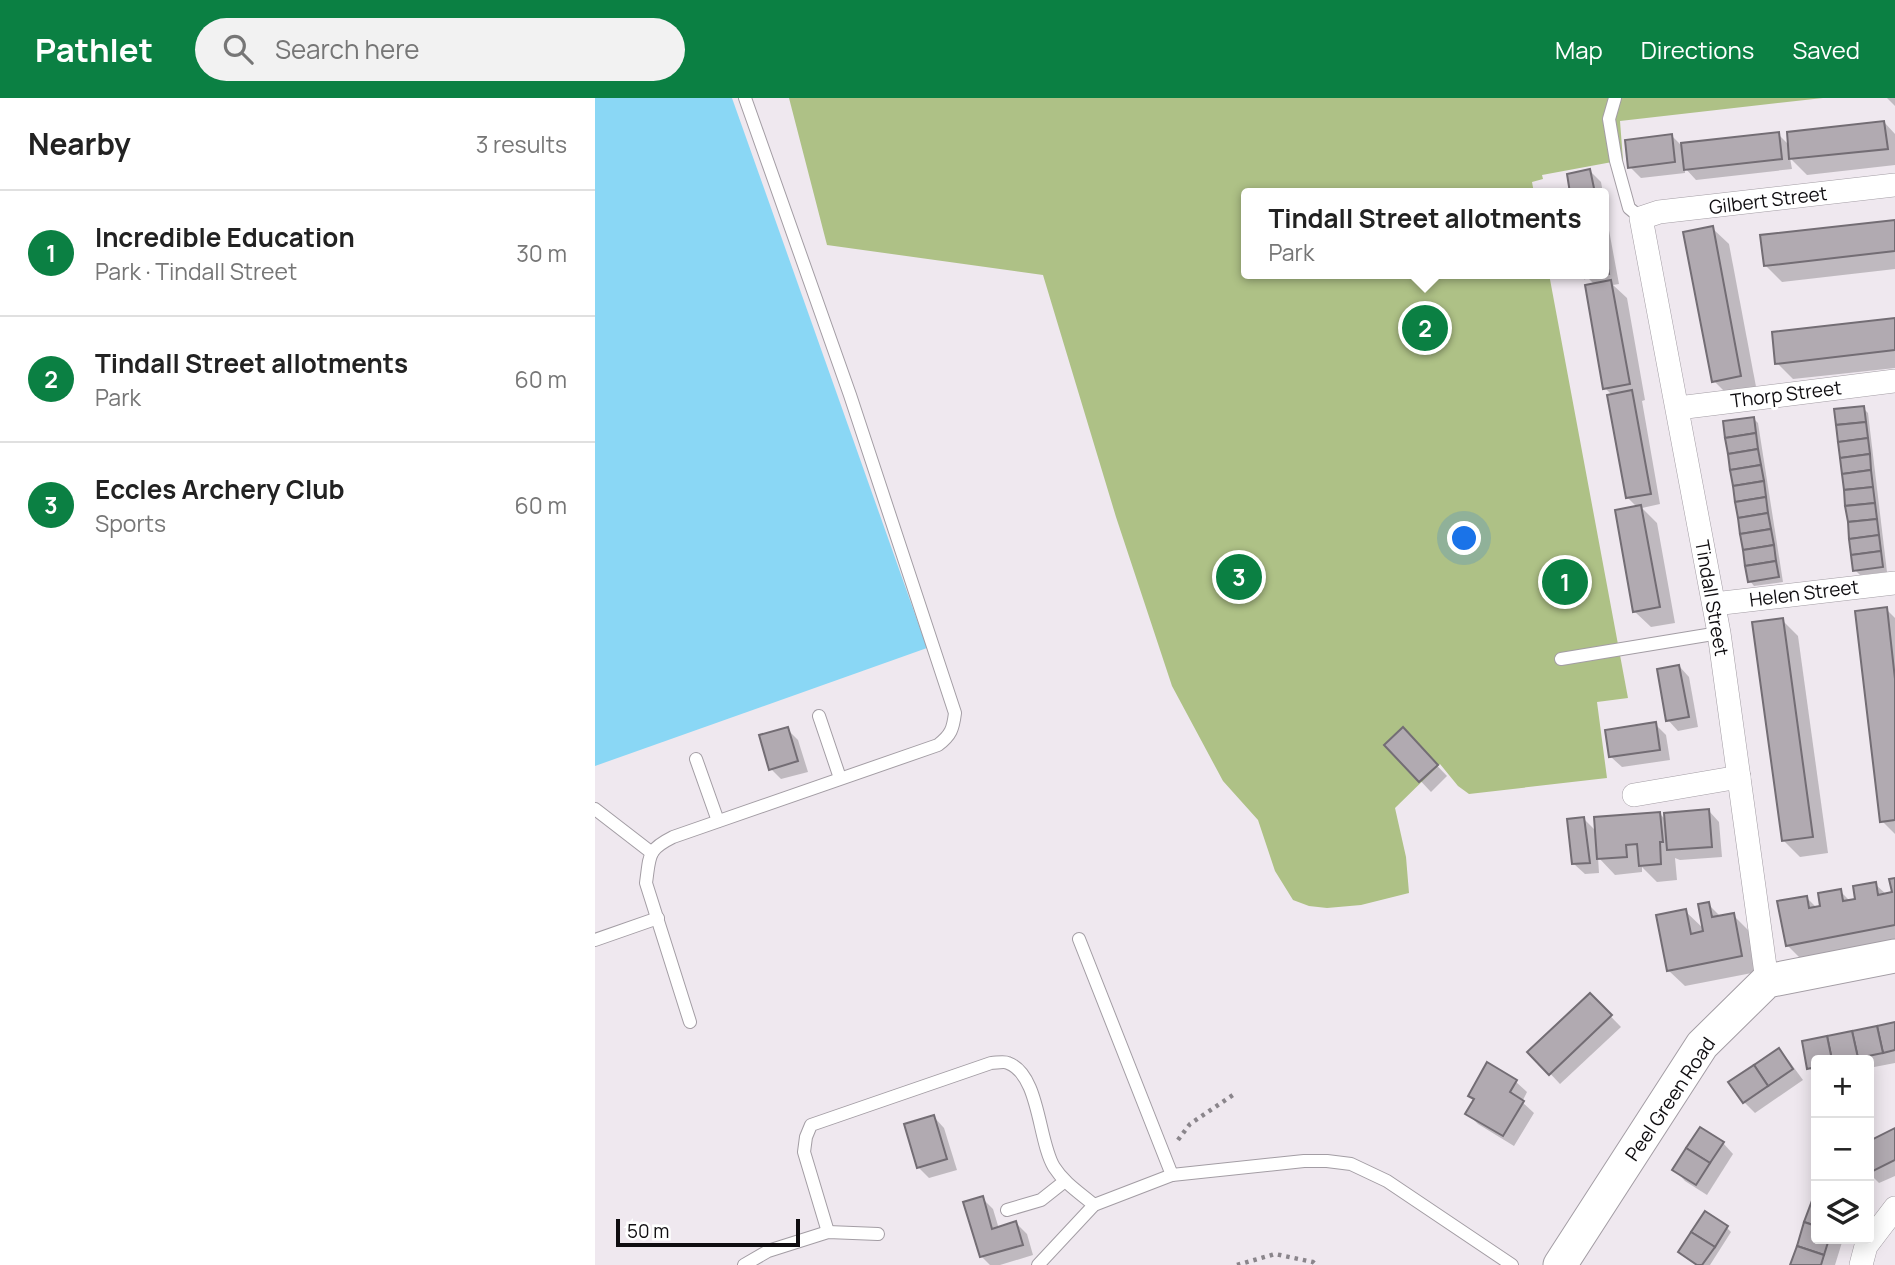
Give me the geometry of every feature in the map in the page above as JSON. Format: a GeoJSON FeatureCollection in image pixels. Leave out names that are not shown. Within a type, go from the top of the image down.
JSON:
{"type":"FeatureCollection","features":[{"type":"Feature","properties":{"kind":"street","name":"Gilbert Street"},"geometry":{"type":"LineString","coordinates":[[1641,218],[1659,212],[1895,185]]}},
{"type":"Feature","properties":{"kind":"street","name":"Tindall Street"},"geometry":{"type":"LineString","coordinates":[[1641,218],[1719,633],[1767,981]]}},
{"type":"Feature","properties":{"kind":"street","name":"Thorp Street"},"geometry":{"type":"LineString","coordinates":[[1678,408],[1895,381]]}},
{"type":"Feature","properties":{"kind":"street","name":"Helen Street"},"geometry":{"type":"LineString","coordinates":[[1714,604],[1895,583]]}},
{"type":"Feature","properties":{"kind":"street"},"geometry":{"type":"LineString","coordinates":[[1634,795],[1739,777]]}},
{"type":"Feature","properties":{"kind":"street"},"geometry":{"type":"LineString","coordinates":[[1767,981],[1895,956]]}},
{"type":"Feature","properties":{"kind":"street","name":"Peel Green Road"},"geometry":{"type":"LineString","coordinates":[[1560,1265],[1702,1045],[1767,981]]}},
{"type":"Feature","properties":{"kind":"street"},"geometry":{"type":"LineString","coordinates":[[1861,1265],[1866,1246],[1895,1208]]}},
{"type":"Feature","properties":{"kind":"lane"},"geometry":{"type":"LineString","coordinates":[[690,1021],[646,883],[649,859],[656,846],[673,836],[938,745],[950,736],[955,713],[849,395],[745,98]]}},
{"type":"Feature","properties":{"kind":"lane"},"geometry":{"type":"LineString","coordinates":[[1615,98],[1609,119],[1616,161],[1629,208],[1641,218]]}},
{"type":"Feature","properties":{"kind":"lane"},"geometry":{"type":"LineString","coordinates":[[1561,659],[1719,633]]}},
{"type":"Feature","properties":{"kind":"lane"},"geometry":{"type":"LineString","coordinates":[[819,716],[840,778]]}},
{"type":"Feature","properties":{"kind":"lane"},"geometry":{"type":"LineString","coordinates":[[696,759],[718,821]]}},
{"type":"Feature","properties":{"kind":"lane"},"geometry":{"type":"LineString","coordinates":[[595,809],[652,853]]}},
{"type":"Feature","properties":{"kind":"lane"},"geometry":{"type":"LineString","coordinates":[[595,940],[658,919]]}},
{"type":"Feature","properties":{"kind":"lane"},"geometry":{"type":"LineString","coordinates":[[1079,939],[1172,1175]]}},
{"type":"Feature","properties":{"kind":"lane"},"geometry":{"type":"LineString","coordinates":[[828,1232],[804,1152],[811,1125],[991,1063],[1007,1062],[1021,1072],[1032,1093],[1053,1165],[1065,1181],[1094,1205]]}},
{"type":"Feature","properties":{"kind":"lane"},"geometry":{"type":"LineString","coordinates":[[1038,1265],[1094,1205],[1172,1175],[1327,1161],[1351,1164],[1387,1181],[1512,1265]]}},
{"type":"Feature","properties":{"kind":"lane"},"geometry":{"type":"LineString","coordinates":[[1007,1210],[1041,1200],[1065,1181]]}},
{"type":"Feature","properties":{"kind":"lane"},"geometry":{"type":"LineString","coordinates":[[744,1265],[768,1251],[828,1232],[878,1234]]}},
{"type":"Feature","properties":{"kind":"path"},"geometry":{"type":"LineString","coordinates":[[1165,1158],[1190,1124],[1233,1095]]}},
{"type":"Feature","properties":{"kind":"path"},"geometry":{"type":"LineString","coordinates":[[1237,1265],[1275,1254],[1313,1262],[1316,1265]]}},
{"type":"Feature","properties":{"kind":"green space"},"geometry":{"type":"Polygon","coordinates":[[[789,98],[1823,98],[1620,121],[1623,160],[1542,175],[1543,179],[1532,182],[1533,188],[1241,188],[1241,279],[1550,279],[1628,698],[1597,702],[1607,778],[1469,794],[1458,786],[1440,764],[1395,808],[1406,857],[1409,893],[1361,905],[1327,908],[1309,906],[1293,900],[1275,871],[1258,820],[1223,781],[1172,686],[1116,517],[1043,275],[827,245],[789,98]]]}},
{"type":"Feature","properties":{"kind":"water"},"geometry":{"type":"Polygon","coordinates":[[[595,98],[732,98],[927,648],[595,766],[595,98]]]}},
{"type":"Feature","properties":{"kind":"building"},"geometry":{"type":"Polygon","coordinates":[[[1884,121],[1888,149],[1789,159],[1787,132],[1884,121]]]}},
{"type":"Feature","properties":{"kind":"building"},"geometry":{"type":"Polygon","coordinates":[[[1779,132],[1782,159],[1684,170],[1681,143],[1779,132]]]}},
{"type":"Feature","properties":{"kind":"building"},"geometry":{"type":"Polygon","coordinates":[[[1672,134],[1675,162],[1628,168],[1625,140],[1672,134]]]}},
{"type":"Feature","properties":{"kind":"building"},"geometry":{"type":"Polygon","coordinates":[[[1590,169],[1594,188],[1569,188],[1567,174],[1590,169]]]}},
{"type":"Feature","properties":{"kind":"building"},"geometry":{"type":"Polygon","coordinates":[[[1895,220],[1895,251],[1764,266],[1760,235],[1895,220]]]}},
{"type":"Feature","properties":{"kind":"building"},"geometry":{"type":"Polygon","coordinates":[[[1713,226],[1741,376],[1712,382],[1683,232],[1713,226]]]}},
{"type":"Feature","properties":{"kind":"building"},"geometry":{"type":"Polygon","coordinates":[[[1611,280],[1630,384],[1603,389],[1585,285],[1611,280]]]}},
{"type":"Feature","properties":{"kind":"building"},"geometry":{"type":"Polygon","coordinates":[[[1895,318],[1895,350],[1775,364],[1772,332],[1895,318]]]}},
{"type":"Feature","properties":{"kind":"building"},"geometry":{"type":"Polygon","coordinates":[[[1632,390],[1651,494],[1626,498],[1607,395],[1632,390]]]}},
{"type":"Feature","properties":{"kind":"building"},"geometry":{"type":"Polygon","coordinates":[[[1864,406],[1866,422],[1836,425],[1834,409],[1864,406]]]}},
{"type":"Feature","properties":{"kind":"building"},"geometry":{"type":"Polygon","coordinates":[[[1754,417],[1756,433],[1725,438],[1723,421],[1754,417]]]}},
{"type":"Feature","properties":{"kind":"building"},"geometry":{"type":"Polygon","coordinates":[[[1866,422],[1868,438],[1838,442],[1836,425],[1866,422]]]}},
{"type":"Feature","properties":{"kind":"building"},"geometry":{"type":"Polygon","coordinates":[[[1756,433],[1758,449],[1728,454],[1725,438],[1756,433]]]}},
{"type":"Feature","properties":{"kind":"building"},"geometry":{"type":"Polygon","coordinates":[[[1868,438],[1870,454],[1840,458],[1838,442],[1868,438]]]}},
{"type":"Feature","properties":{"kind":"building"},"geometry":{"type":"Polygon","coordinates":[[[1758,449],[1761,465],[1730,470],[1728,454],[1758,449]]]}},
{"type":"Feature","properties":{"kind":"building"},"geometry":{"type":"Polygon","coordinates":[[[1870,454],[1871,470],[1842,474],[1840,458],[1870,454]]]}},
{"type":"Feature","properties":{"kind":"building"},"geometry":{"type":"Polygon","coordinates":[[[1761,465],[1764,481],[1733,486],[1730,470],[1761,465]]]}},
{"type":"Feature","properties":{"kind":"building"},"geometry":{"type":"Polygon","coordinates":[[[1871,470],[1873,487],[1844,490],[1842,474],[1871,470]]]}},
{"type":"Feature","properties":{"kind":"building"},"geometry":{"type":"Polygon","coordinates":[[[1764,481],[1766,497],[1735,502],[1733,486],[1764,481]]]}},
{"type":"Feature","properties":{"kind":"building"},"geometry":{"type":"Polygon","coordinates":[[[1873,487],[1875,503],[1845,506],[1844,490],[1873,487]]]}},
{"type":"Feature","properties":{"kind":"building"},"geometry":{"type":"Polygon","coordinates":[[[1766,497],[1768,513],[1738,518],[1735,502],[1766,497]]]}},
{"type":"Feature","properties":{"kind":"building"},"geometry":{"type":"Polygon","coordinates":[[[1875,503],[1877,519],[1848,522],[1845,506],[1875,503]]]}},
{"type":"Feature","properties":{"kind":"building"},"geometry":{"type":"Polygon","coordinates":[[[1641,505],[1660,607],[1633,612],[1615,510],[1641,505]]]}},
{"type":"Feature","properties":{"kind":"building"},"geometry":{"type":"Polygon","coordinates":[[[1768,513],[1771,529],[1740,534],[1738,518],[1768,513]]]}},
{"type":"Feature","properties":{"kind":"building"},"geometry":{"type":"Polygon","coordinates":[[[1877,519],[1879,535],[1849,539],[1848,522],[1877,519]]]}},
{"type":"Feature","properties":{"kind":"building"},"geometry":{"type":"Polygon","coordinates":[[[1771,529],[1774,545],[1743,550],[1740,534],[1771,529]]]}},
{"type":"Feature","properties":{"kind":"building"},"geometry":{"type":"Polygon","coordinates":[[[1879,535],[1881,551],[1851,555],[1849,539],[1879,535]]]}},
{"type":"Feature","properties":{"kind":"building"},"geometry":{"type":"Polygon","coordinates":[[[1774,545],[1776,561],[1745,566],[1743,550],[1774,545]]]}},
{"type":"Feature","properties":{"kind":"building"},"geometry":{"type":"Polygon","coordinates":[[[1881,551],[1883,567],[1853,571],[1851,555],[1881,551]]]}},
{"type":"Feature","properties":{"kind":"building"},"geometry":{"type":"Polygon","coordinates":[[[1776,561],[1779,577],[1748,582],[1745,566],[1776,561]]]}},
{"type":"Feature","properties":{"kind":"building"},"geometry":{"type":"Polygon","coordinates":[[[1887,607],[1895,679],[1895,820],[1880,822],[1855,611],[1887,607]]]}},
{"type":"Feature","properties":{"kind":"building"},"geometry":{"type":"Polygon","coordinates":[[[1783,618],[1813,837],[1782,841],[1752,622],[1783,618]]]}},
{"type":"Feature","properties":{"kind":"building"},"geometry":{"type":"Polygon","coordinates":[[[1679,665],[1689,717],[1666,721],[1657,669],[1679,665]]]}},
{"type":"Feature","properties":{"kind":"building"},"geometry":{"type":"Polygon","coordinates":[[[1656,722],[1660,750],[1609,757],[1605,730],[1656,722]]]}},
{"type":"Feature","properties":{"kind":"building"},"geometry":{"type":"Polygon","coordinates":[[[788,727],[798,761],[769,770],[759,735],[788,727]]]}},
{"type":"Feature","properties":{"kind":"building"},"geometry":{"type":"Polygon","coordinates":[[[1403,727],[1438,765],[1419,782],[1384,745],[1403,727]]]}},
{"type":"Feature","properties":{"kind":"building"},"geometry":{"type":"Polygon","coordinates":[[[1709,809],[1712,847],[1667,850],[1664,813],[1709,809]]]}},
{"type":"Feature","properties":{"kind":"building"},"geometry":{"type":"Polygon","coordinates":[[[1660,812],[1663,842],[1660,842],[1661,864],[1639,866],[1637,844],[1626,845],[1627,857],[1597,859],[1594,817],[1660,812]]]}},
{"type":"Feature","properties":{"kind":"building"},"geometry":{"type":"Polygon","coordinates":[[[1584,817],[1590,863],[1572,864],[1567,819],[1584,817]]]}},
{"type":"Feature","properties":{"kind":"building"},"geometry":{"type":"Polygon","coordinates":[[[1895,878],[1895,925],[1786,946],[1777,901],[1807,896],[1809,908],[1820,906],[1818,893],[1841,889],[1843,901],[1855,899],[1853,886],[1876,882],[1878,895],[1892,892],[1889,879],[1895,878]]]}},
{"type":"Feature","properties":{"kind":"building"},"geometry":{"type":"Polygon","coordinates":[[[1709,902],[1712,917],[1734,913],[1742,956],[1667,971],[1656,915],[1686,909],[1691,934],[1703,931],[1698,904],[1709,902]]]}},
{"type":"Feature","properties":{"kind":"building"},"geometry":{"type":"Polygon","coordinates":[[[1590,993],[1612,1015],[1549,1075],[1527,1052],[1590,993]]]}},
{"type":"Feature","properties":{"kind":"building"},"geometry":{"type":"Polygon","coordinates":[[[1895,1022],[1895,1050],[1883,1053],[1877,1026],[1895,1022]]]}},
{"type":"Feature","properties":{"kind":"building"},"geometry":{"type":"Polygon","coordinates":[[[1877,1026],[1883,1053],[1857,1055],[1852,1031],[1877,1026]]]}},
{"type":"Feature","properties":{"kind":"building"},"geometry":{"type":"Polygon","coordinates":[[[1852,1031],[1857,1055],[1831,1055],[1827,1036],[1852,1031]]]}},
{"type":"Feature","properties":{"kind":"building"},"geometry":{"type":"Polygon","coordinates":[[[1827,1036],[1831,1055],[1811,1055],[1811,1068],[1807,1069],[1802,1041],[1827,1036]]]}},
{"type":"Feature","properties":{"kind":"building"},"geometry":{"type":"Polygon","coordinates":[[[1779,1048],[1793,1069],[1768,1086],[1754,1065],[1779,1048]]]}},
{"type":"Feature","properties":{"kind":"building"},"geometry":{"type":"Polygon","coordinates":[[[1487,1062],[1517,1080],[1510,1092],[1524,1101],[1503,1136],[1465,1114],[1474,1099],[1468,1096],[1487,1062]]]}},
{"type":"Feature","properties":{"kind":"building"},"geometry":{"type":"Polygon","coordinates":[[[1754,1065],[1768,1086],[1743,1103],[1728,1082],[1754,1065]]]}},
{"type":"Feature","properties":{"kind":"building"},"geometry":{"type":"Polygon","coordinates":[[[934,1115],[947,1159],[917,1168],[904,1124],[934,1115]]]}},
{"type":"Feature","properties":{"kind":"building"},"geometry":{"type":"Polygon","coordinates":[[[1700,1127],[1724,1142],[1710,1163],[1686,1148],[1700,1127]]]}},
{"type":"Feature","properties":{"kind":"building"},"geometry":{"type":"Polygon","coordinates":[[[1895,1128],[1895,1160],[1874,1170],[1874,1138],[1895,1128]]]}},
{"type":"Feature","properties":{"kind":"building"},"geometry":{"type":"Polygon","coordinates":[[[1686,1148],[1710,1163],[1696,1185],[1672,1170],[1686,1148]]]}},
{"type":"Feature","properties":{"kind":"building"},"geometry":{"type":"Polygon","coordinates":[[[983,1196],[992,1229],[1016,1221],[1023,1245],[980,1257],[963,1202],[983,1196]]]}},
{"type":"Feature","properties":{"kind":"building"},"geometry":{"type":"Polygon","coordinates":[[[1811,1203],[1811,1224],[1804,1222],[1811,1203]]]}},
{"type":"Feature","properties":{"kind":"building"},"geometry":{"type":"Polygon","coordinates":[[[1705,1211],[1728,1226],[1715,1247],[1691,1232],[1705,1211]]]}},
{"type":"Feature","properties":{"kind":"building"},"geometry":{"type":"Polygon","coordinates":[[[1804,1222],[1811,1224],[1811,1244],[1827,1244],[1824,1255],[1797,1246],[1804,1222]]]}},
{"type":"Feature","properties":{"kind":"building"},"geometry":{"type":"Polygon","coordinates":[[[1691,1232],[1715,1247],[1702,1265],[1697,1265],[1678,1252],[1691,1232]]]}},
{"type":"Feature","properties":{"kind":"building"},"geometry":{"type":"Polygon","coordinates":[[[1797,1246],[1824,1255],[1821,1265],[1790,1265],[1797,1246]]]}},
{"type":"Feature","properties":{"kind":"place","name":"Tindall Street allotments"},"geometry":{"type":"Point","coordinates":[1425,328]}},
{"type":"Feature","properties":{"kind":"place","name":"Eccles Archery Club"},"geometry":{"type":"Point","coordinates":[1239,577]}},
{"type":"Feature","properties":{"kind":"place","name":"Incredible Education"},"geometry":{"type":"Point","coordinates":[1565,582]}}]}
